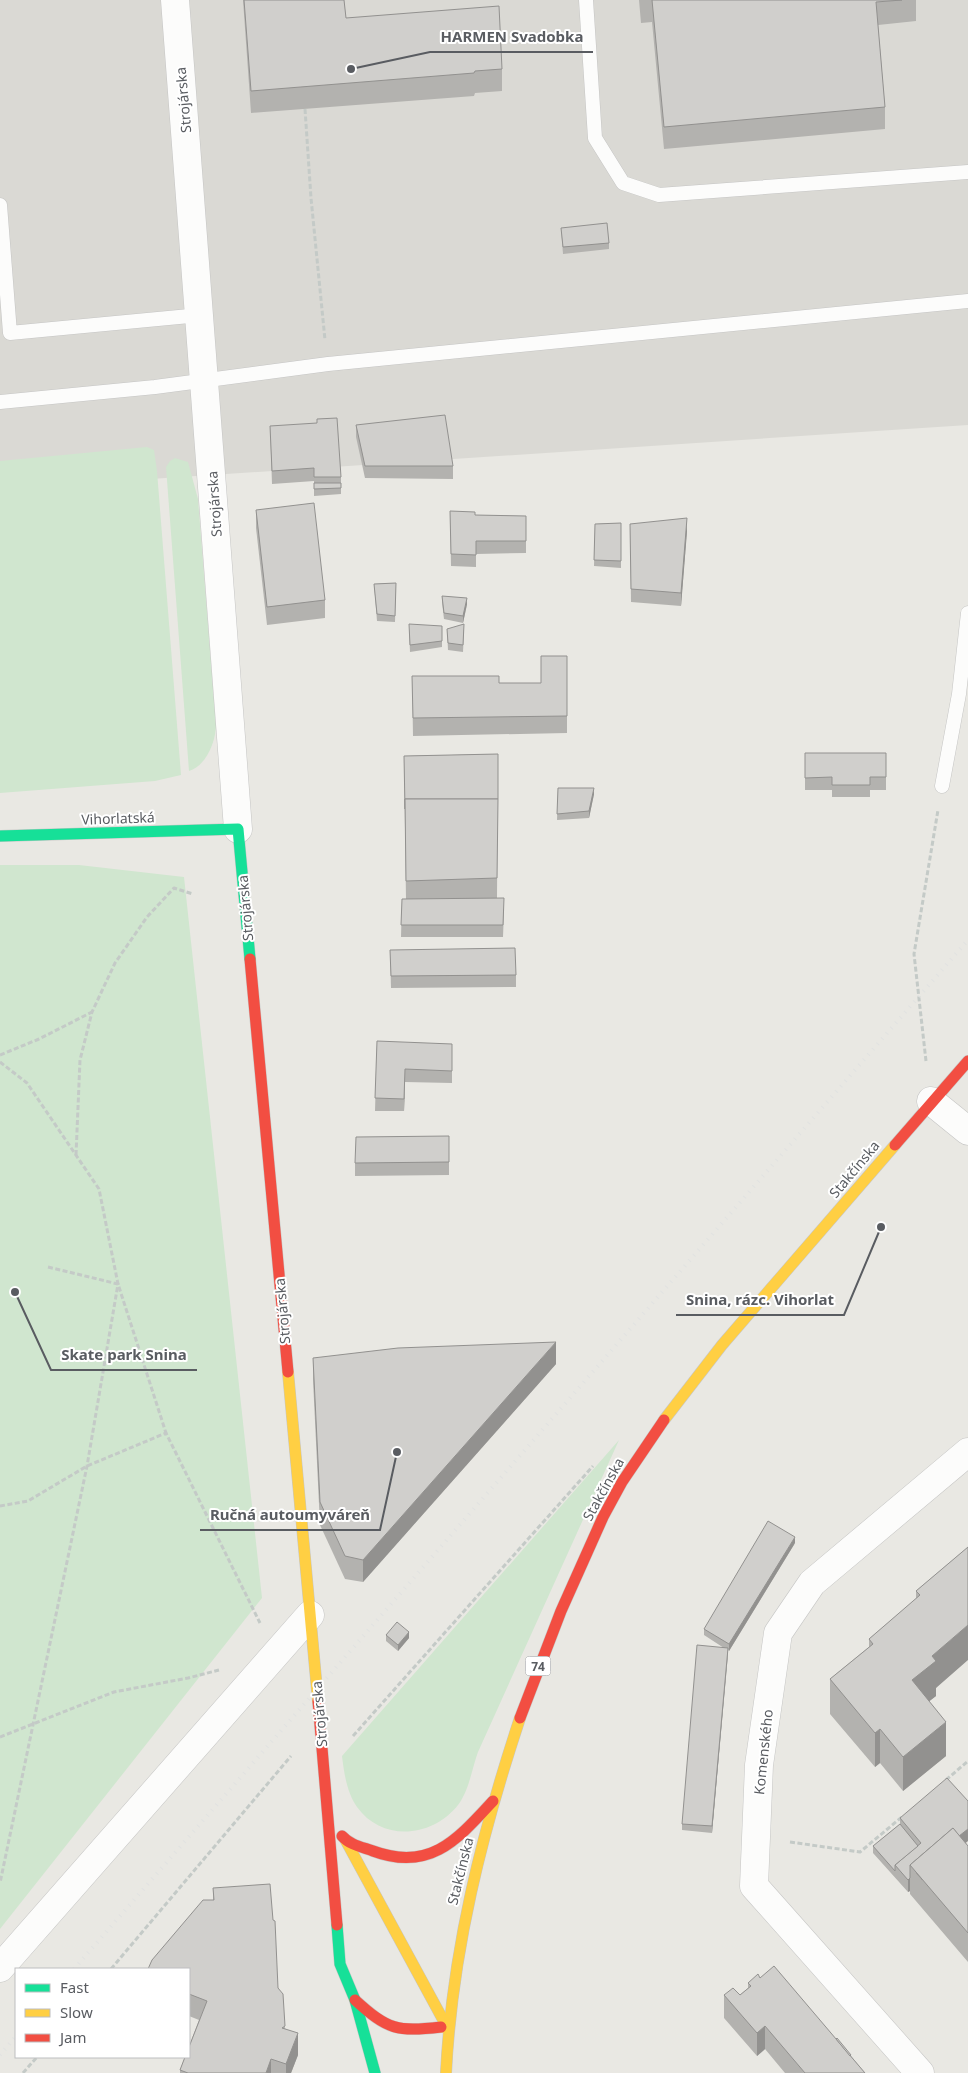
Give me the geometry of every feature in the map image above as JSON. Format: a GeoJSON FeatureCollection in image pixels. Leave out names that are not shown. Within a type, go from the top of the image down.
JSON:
{"type":"FeatureCollection","features":[{"type":"Feature","properties":{"kind":"main road","name":"Vihorlatská"},"geometry":{"type":"LineString","coordinates":[[0,836],[238,829]]}},
{"type":"Feature","properties":{"kind":"main road","name":"Strojárska"},"geometry":{"type":"LineString","coordinates":[[238,829],[340,1964],[355,2000],[375,2073]]}},
{"type":"Feature","properties":{"kind":"main road","name":"Stakčínska"},"geometry":{"type":"LineString","coordinates":[[447,2027],[462,1924],[493,1801],[550,1632],[621,1485],[652,1436],[733,1329],[968,1061]]}},
{"type":"Feature","properties":{"kind":"main road"},"geometry":{"type":"LineString","coordinates":[[346,1841],[376,1853],[395,1858],[420,1856],[442,1849],[464,1831],[493,1801]]}},
{"type":"Feature","properties":{"kind":"main road"},"geometry":{"type":"LineString","coordinates":[[327,1814],[346,1841],[447,2027]]}},
{"type":"Feature","properties":{"kind":"main road","name":"Strojárska"},"geometry":{"type":"LineString","coordinates":[[355,2000],[372,2015],[392,2028],[406,2030],[447,2027]]}},
{"type":"Feature","properties":{"kind":"main road","name":"74"},"geometry":{"type":"LineString","coordinates":[[446,2073],[447,2027]]}},
{"type":"Feature","properties":{"kind":"street","name":"Strojárska"},"geometry":{"type":"LineString","coordinates":[[175,0],[238,829]]}},
{"type":"Feature","properties":{"kind":"street"},"geometry":{"type":"LineString","coordinates":[[931,1101],[968,1131]]}},
{"type":"Feature","properties":{"kind":"street","name":"Komenského"},"geometry":{"type":"LineString","coordinates":[[920,2073],[754,1886],[760,1765],[778,1633],[812,1583],[968,1452]]}},
{"type":"Feature","properties":{"kind":"street"},"geometry":{"type":"LineString","coordinates":[[0,1968],[310,1615]]}},
{"type":"Feature","properties":{"kind":"lane"},"geometry":{"type":"LineString","coordinates":[[586,0],[595,138],[623,183],[659,195],[968,172]]}},
{"type":"Feature","properties":{"kind":"lane"},"geometry":{"type":"LineString","coordinates":[[0,205],[10,333],[200,316]]}},
{"type":"Feature","properties":{"kind":"lane"},"geometry":{"type":"LineString","coordinates":[[0,402],[205,380],[328,364],[968,301]]}},
{"type":"Feature","properties":{"kind":"lane"},"geometry":{"type":"LineString","coordinates":[[942,786],[959,694],[968,613]]}},
{"type":"Feature","properties":{"kind":"path"},"geometry":{"type":"LineString","coordinates":[[305,109],[311,198],[328,364]]}},
{"type":"Feature","properties":{"kind":"path"},"geometry":{"type":"LineString","coordinates":[[923,1038],[914,954],[942,786]]}},
{"type":"Feature","properties":{"kind":"path"},"geometry":{"type":"LineString","coordinates":[[76,1156],[80,1060],[92,1012],[116,963],[147,917],[174,888],[193,894]]}},
{"type":"Feature","properties":{"kind":"path"},"geometry":{"type":"LineString","coordinates":[[0,1055],[39,1039],[92,1012]]}},
{"type":"Feature","properties":{"kind":"path"},"geometry":{"type":"LineString","coordinates":[[0,1062],[27,1083],[99,1189],[118,1284],[166,1433],[276,1655]]}},
{"type":"Feature","properties":{"kind":"path"},"geometry":{"type":"LineString","coordinates":[[48,1267],[118,1284]]}},
{"type":"Feature","properties":{"kind":"path"},"geometry":{"type":"LineString","coordinates":[[0,1884],[87,1466],[118,1284]]}},
{"type":"Feature","properties":{"kind":"path"},"geometry":{"type":"LineString","coordinates":[[0,1506],[28,1501],[87,1466],[166,1433]]}},
{"type":"Feature","properties":{"kind":"path"},"geometry":{"type":"LineString","coordinates":[[349,1740],[595,1463]]}},
{"type":"Feature","properties":{"kind":"path"},"geometry":{"type":"LineString","coordinates":[[0,1737],[114,1692],[188,1678],[223,1669]]}},
{"type":"Feature","properties":{"kind":"path"},"geometry":{"type":"LineString","coordinates":[[112,1968],[292,1756]]}},
{"type":"Feature","properties":{"kind":"path"},"geometry":{"type":"LineString","coordinates":[[939,1785],[968,1761]]}},
{"type":"Feature","properties":{"kind":"path"},"geometry":{"type":"LineString","coordinates":[[790,1842],[860,1852],[911,1810]]}},
{"type":"Feature","properties":{"kind":"path"},"geometry":{"type":"LineString","coordinates":[[23,2073],[36,2058]]}},
{"type":"Feature","properties":{"kind":"shaded area"},"geometry":{"type":"Polygon","coordinates":[[[0,0],[968,0],[968,425],[0,489],[0,0]]]}},
{"type":"Feature","properties":{"kind":"green space"},"geometry":{"type":"Polygon","coordinates":[[[147,447],[154,450],[157,471],[181,775],[155,781],[0,793],[0,461],[147,447]]]}},
{"type":"Feature","properties":{"kind":"green space"},"geometry":{"type":"Polygon","coordinates":[[[175,458],[188,462],[198,499],[216,724],[216,731],[209,752],[201,764],[189,771],[166,467],[175,458]]]}},
{"type":"Feature","properties":{"kind":"green space"},"geometry":{"type":"Polygon","coordinates":[[[0,865],[79,865],[184,877],[262,1598],[0,1929],[0,865]]]}},
{"type":"Feature","properties":{"kind":"green space"},"geometry":{"type":"Polygon","coordinates":[[[619,1440],[478,1752],[468,1786],[458,1805],[435,1824],[407,1832],[380,1826],[367,1818],[357,1807],[348,1789],[342,1756],[619,1440]]]}},
{"type":"Feature","properties":{"kind":"building"},"geometry":{"type":"Polygon","coordinates":[[[244,0],[344,0],[346,18],[499,6],[502,69],[475,71],[474,73],[251,91],[244,0]]]}},
{"type":"Feature","properties":{"kind":"building"},"geometry":{"type":"Polygon","coordinates":[[[652,0],[902,0],[876,2],[885,107],[664,127],[652,0]]]}},
{"type":"Feature","properties":{"kind":"building"},"geometry":{"type":"Polygon","coordinates":[[[607,223],[609,243],[563,247],[561,228],[607,223]]]}},
{"type":"Feature","properties":{"kind":"building"},"geometry":{"type":"Polygon","coordinates":[[[445,415],[453,466],[365,466],[356,425],[445,415]]]}},
{"type":"Feature","properties":{"kind":"building"},"geometry":{"type":"Polygon","coordinates":[[[337,418],[341,477],[314,477],[314,468],[272,471],[270,426],[317,423],[317,419],[337,418]]]}},
{"type":"Feature","properties":{"kind":"building"},"geometry":{"type":"Polygon","coordinates":[[[314,483],[341,483],[341,488],[314,489],[314,483]]]}},
{"type":"Feature","properties":{"kind":"building"},"geometry":{"type":"Polygon","coordinates":[[[314,503],[325,600],[267,607],[256,510],[314,503]]]}},
{"type":"Feature","properties":{"kind":"building"},"geometry":{"type":"Polygon","coordinates":[[[450,511],[475,512],[475,515],[526,516],[526,541],[476,541],[476,555],[451,554],[450,511]]]}},
{"type":"Feature","properties":{"kind":"building"},"geometry":{"type":"Polygon","coordinates":[[[687,518],[681,593],[631,589],[630,524],[687,518]]]}},
{"type":"Feature","properties":{"kind":"building"},"geometry":{"type":"Polygon","coordinates":[[[621,523],[621,561],[594,560],[595,524],[621,523]]]}},
{"type":"Feature","properties":{"kind":"building"},"geometry":{"type":"Polygon","coordinates":[[[396,583],[395,616],[377,614],[374,584],[396,583]]]}},
{"type":"Feature","properties":{"kind":"building"},"geometry":{"type":"Polygon","coordinates":[[[442,596],[467,598],[463,616],[444,613],[442,596]]]}},
{"type":"Feature","properties":{"kind":"building"},"geometry":{"type":"Polygon","coordinates":[[[409,624],[442,626],[442,641],[410,645],[409,624]]]}},
{"type":"Feature","properties":{"kind":"building"},"geometry":{"type":"Polygon","coordinates":[[[464,624],[463,645],[448,643],[447,629],[464,624]]]}},
{"type":"Feature","properties":{"kind":"building"},"geometry":{"type":"Polygon","coordinates":[[[541,656],[567,656],[567,716],[413,718],[412,676],[499,676],[499,683],[541,683],[541,656]]]}},
{"type":"Feature","properties":{"kind":"building"},"geometry":{"type":"Polygon","coordinates":[[[805,753],[886,753],[886,777],[870,777],[870,785],[832,785],[832,777],[805,778],[805,753]]]}},
{"type":"Feature","properties":{"kind":"building"},"geometry":{"type":"Polygon","coordinates":[[[498,754],[498,799],[405,799],[405,809],[404,756],[498,754]]]}},
{"type":"Feature","properties":{"kind":"building"},"geometry":{"type":"Polygon","coordinates":[[[558,788],[594,788],[589,811],[557,814],[558,788]]]}},
{"type":"Feature","properties":{"kind":"building"},"geometry":{"type":"Polygon","coordinates":[[[405,799],[498,799],[497,878],[406,881],[405,799]]]}},
{"type":"Feature","properties":{"kind":"building"},"geometry":{"type":"Polygon","coordinates":[[[504,898],[503,925],[401,925],[402,899],[504,898]]]}},
{"type":"Feature","properties":{"kind":"building"},"geometry":{"type":"Polygon","coordinates":[[[515,948],[516,975],[391,976],[390,950],[515,948]]]}},
{"type":"Feature","properties":{"kind":"building"},"geometry":{"type":"Polygon","coordinates":[[[377,1041],[452,1044],[452,1071],[405,1069],[404,1099],[375,1098],[377,1041]]]}},
{"type":"Feature","properties":{"kind":"building"},"geometry":{"type":"Polygon","coordinates":[[[449,1136],[449,1162],[355,1163],[356,1137],[449,1136]]]}},
{"type":"Feature","properties":{"kind":"building"},"geometry":{"type":"Polygon","coordinates":[[[556,1342],[363,1560],[345,1556],[320,1502],[313,1358],[398,1348],[556,1342]]]}},
{"type":"Feature","properties":{"kind":"building"},"geometry":{"type":"Polygon","coordinates":[[[768,1521],[795,1537],[729,1644],[704,1629],[768,1521]]]}},
{"type":"Feature","properties":{"kind":"building"},"geometry":{"type":"Polygon","coordinates":[[[968,1547],[968,1625],[932,1656],[936,1661],[912,1680],[946,1722],[903,1757],[880,1729],[875,1733],[830,1679],[873,1644],[869,1639],[920,1595],[916,1591],[968,1547]]]}},
{"type":"Feature","properties":{"kind":"building"},"geometry":{"type":"Polygon","coordinates":[[[397,1622],[409,1632],[398,1645],[386,1635],[397,1622]]]}},
{"type":"Feature","properties":{"kind":"building"},"geometry":{"type":"Polygon","coordinates":[[[697,1645],[728,1648],[712,1826],[682,1824],[697,1645]]]}},
{"type":"Feature","properties":{"kind":"building"},"geometry":{"type":"Polygon","coordinates":[[[947,1778],[968,1801],[968,1829],[959,1836],[953,1828],[910,1865],[910,1878],[908,1880],[895,1865],[921,1843],[900,1818],[947,1778]]]}},
{"type":"Feature","properties":{"kind":"building"},"geometry":{"type":"Polygon","coordinates":[[[900,1824],[918,1846],[895,1865],[895,1871],[873,1846],[900,1824]]]}},
{"type":"Feature","properties":{"kind":"building"},"geometry":{"type":"Polygon","coordinates":[[[953,1828],[968,1846],[968,1933],[910,1865],[953,1828]]]}},
{"type":"Feature","properties":{"kind":"building"},"geometry":{"type":"Polygon","coordinates":[[[270,1884],[273,1920],[275,1921],[278,1988],[283,1994],[285,2026],[282,2028],[298,2033],[286,2064],[271,2059],[266,2073],[188,2073],[180,2070],[185,2058],[190,2058],[190,2044],[207,2001],[190,1994],[190,1968],[148,1968],[152,1960],[203,1900],[214,1900],[213,1888],[270,1884]]]}},
{"type":"Feature","properties":{"kind":"building"},"geometry":{"type":"Polygon","coordinates":[[[774,1966],[865,2073],[805,2073],[765,2026],[757,2033],[724,1995],[733,1988],[740,1995],[751,1986],[748,1983],[758,1974],[760,1978],[774,1966]]]}},
{"type":"Feature","properties":{"kind":"building"},"geometry":{"type":"Polygon","coordinates":[[[836,2039],[851,2055],[850,2056],[836,2039]]]}},
{"type":"Feature","properties":{"kind":"railway"},"geometry":{"type":"LineString","coordinates":[[75,1968],[968,940]]}},
{"type":"Feature","properties":{"kind":"railway"},"geometry":{"type":"LineString","coordinates":[[0,2055],[15,2037]]}},
{"type":"Feature","properties":{"kind":"traffic: fast"},"geometry":{"type":"LineString","coordinates":[[0,836],[238,829],[250,959]]}},
{"type":"Feature","properties":{"kind":"traffic: fast"},"geometry":{"type":"LineString","coordinates":[[337,1925],[340,1964],[355,2000],[375,2073]]}},
{"type":"Feature","properties":{"kind":"traffic: slow"},"geometry":{"type":"LineString","coordinates":[[664,1420],[722,1345],[895,1145]]}},
{"type":"Feature","properties":{"kind":"traffic: slow"},"geometry":{"type":"LineString","coordinates":[[288,1372],[318,1701]]}},
{"type":"Feature","properties":{"kind":"traffic: slow"},"geometry":{"type":"LineString","coordinates":[[446,2073],[449,2027],[455,1982],[471,1893],[493,1805],[520,1718]]}},
{"type":"Feature","properties":{"kind":"traffic: slow"},"geometry":{"type":"LineString","coordinates":[[346,1841],[447,2027],[441,2027]]}},
{"type":"Feature","properties":{"kind":"traffic: jam"},"geometry":{"type":"LineString","coordinates":[[250,959],[288,1372]]}},
{"type":"Feature","properties":{"kind":"traffic: jam"},"geometry":{"type":"LineString","coordinates":[[895,1145],[968,1061]]}},
{"type":"Feature","properties":{"kind":"traffic: jam"},"geometry":{"type":"LineString","coordinates":[[520,1718],[561,1611],[603,1517],[622,1482],[664,1420]]}},
{"type":"Feature","properties":{"kind":"traffic: jam"},"geometry":{"type":"LineString","coordinates":[[318,1701],[337,1925]]}},
{"type":"Feature","properties":{"kind":"traffic: jam"},"geometry":{"type":"LineString","coordinates":[[342,1836],[356,1845],[393,1856],[411,1858],[427,1855],[454,1839],[493,1801]]}},
{"type":"Feature","properties":{"kind":"traffic: jam"},"geometry":{"type":"LineString","coordinates":[[355,2000],[376,2018],[394,2027],[403,2029],[441,2027]]}},
{"type":"Feature","properties":{"kind":"place","name":"HARMEN Svadobka"},"geometry":{"type":"Point","coordinates":[351,69]}},
{"type":"Feature","properties":{"kind":"place","name":"Snina, rázc. Vihorlat"},"geometry":{"type":"Point","coordinates":[881,1227]}},
{"type":"Feature","properties":{"kind":"place","name":"Skate park Snina"},"geometry":{"type":"Point","coordinates":[15,1292]}},
{"type":"Feature","properties":{"kind":"place","name":"Ručná autoumyváreň"},"geometry":{"type":"Point","coordinates":[397,1452]}}]}
